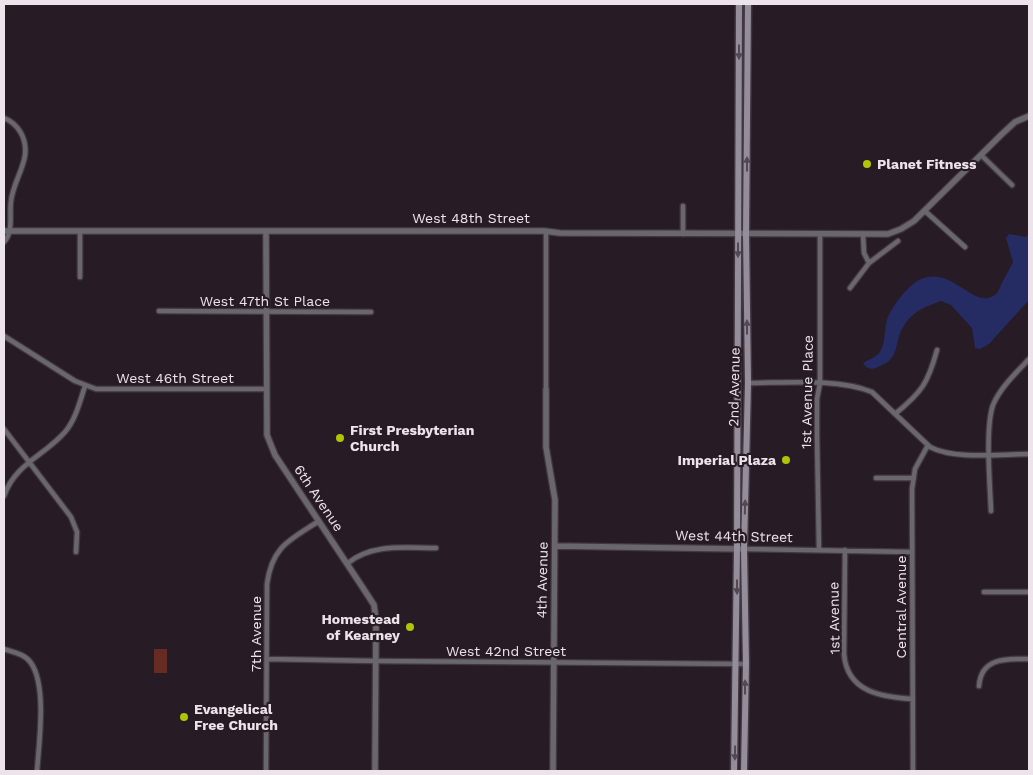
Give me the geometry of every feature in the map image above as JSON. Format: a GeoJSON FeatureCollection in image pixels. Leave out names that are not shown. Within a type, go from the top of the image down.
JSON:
{"type":"FeatureCollection","features":[{"type":"Feature","properties":{"kind":"main road","name":"2nd Avenue"},"geometry":{"type":"LineString","coordinates":[[739,4],[740,549],[746,664],[744,771]]}},
{"type":"Feature","properties":{"kind":"main road","name":"2nd Avenue"},"geometry":{"type":"LineString","coordinates":[[734,771],[740,549],[748,382],[746,234],[748,4]]}},
{"type":"Feature","properties":{"kind":"street","name":"West 48th Street"},"geometry":{"type":"LineString","coordinates":[[7,231],[546,231],[560,233],[888,234],[901,230],[925,211],[1015,122],[1029,116]]}},
{"type":"Feature","properties":{"kind":"street"},"geometry":{"type":"LineString","coordinates":[[4,118],[17,127],[25,143],[26,151],[12,196],[4,242]]}},
{"type":"Feature","properties":{"kind":"street"},"geometry":{"type":"LineString","coordinates":[[981,155],[1012,185]]}},
{"type":"Feature","properties":{"kind":"street"},"geometry":{"type":"LineString","coordinates":[[683,206],[683,234]]}},
{"type":"Feature","properties":{"kind":"street"},"geometry":{"type":"LineString","coordinates":[[925,211],[965,247]]}},
{"type":"Feature","properties":{"kind":"street"},"geometry":{"type":"LineString","coordinates":[[80,230],[80,277]]}},
{"type":"Feature","properties":{"kind":"street","name":"6th Avenue"},"geometry":{"type":"LineString","coordinates":[[266,231],[266,434],[275,455],[348,563],[374,606],[376,621],[375,771]]}},
{"type":"Feature","properties":{"kind":"street"},"geometry":{"type":"LineString","coordinates":[[546,231],[546,390]]}},
{"type":"Feature","properties":{"kind":"street","name":"1st Avenue Place"},"geometry":{"type":"LineString","coordinates":[[819,550],[817,525],[817,399],[820,383],[820,234]]}},
{"type":"Feature","properties":{"kind":"street"},"geometry":{"type":"LineString","coordinates":[[863,234],[864,253],[869,264]]}},
{"type":"Feature","properties":{"kind":"street"},"geometry":{"type":"LineString","coordinates":[[850,288],[869,264],[898,241]]}},
{"type":"Feature","properties":{"kind":"street","name":"West 47th St Place"},"geometry":{"type":"LineString","coordinates":[[159,311],[371,312]]}},
{"type":"Feature","properties":{"kind":"street"},"geometry":{"type":"LineString","coordinates":[[4,336],[85,386],[75,414],[65,432],[12,479],[4,496]]}},
{"type":"Feature","properties":{"kind":"street"},"geometry":{"type":"LineString","coordinates":[[896,414],[924,388],[931,373],[937,350]]}},
{"type":"Feature","properties":{"kind":"street"},"geometry":{"type":"LineString","coordinates":[[991,510],[991,413],[1001,390],[1029,359]]}},
{"type":"Feature","properties":{"kind":"street"},"geometry":{"type":"LineString","coordinates":[[748,382],[820,383],[861,388],[872,392],[928,445],[938,451],[955,454],[1029,454]]}},
{"type":"Feature","properties":{"kind":"street","name":"West 46th Street"},"geometry":{"type":"LineString","coordinates":[[85,386],[106,390],[266,388]]}},
{"type":"Feature","properties":{"kind":"street","name":"4th Avenue"},"geometry":{"type":"LineString","coordinates":[[546,390],[546,447],[555,500],[553,771]]}},
{"type":"Feature","properties":{"kind":"street"},"geometry":{"type":"LineString","coordinates":[[4,429],[71,517],[76,532],[76,552]]}},
{"type":"Feature","properties":{"kind":"street","name":"Central Avenue"},"geometry":{"type":"LineString","coordinates":[[913,771],[912,488],[918,462],[928,445]]}},
{"type":"Feature","properties":{"kind":"street"},"geometry":{"type":"LineString","coordinates":[[876,478],[914,478]]}},
{"type":"Feature","properties":{"kind":"street","name":"7th Avenue"},"geometry":{"type":"LineString","coordinates":[[266,771],[267,584],[272,559],[282,547],[319,521]]}},
{"type":"Feature","properties":{"kind":"street","name":"West 44th Street"},"geometry":{"type":"LineString","coordinates":[[555,546],[912,552]]}},
{"type":"Feature","properties":{"kind":"street"},"geometry":{"type":"LineString","coordinates":[[348,563],[356,557],[371,551],[386,548],[436,548]]}},
{"type":"Feature","properties":{"kind":"street","name":"1st Avenue"},"geometry":{"type":"LineString","coordinates":[[845,550],[844,654],[848,669],[858,683],[874,693],[886,697],[913,699]]}},
{"type":"Feature","properties":{"kind":"street"},"geometry":{"type":"LineString","coordinates":[[984,592],[1029,592]]}},
{"type":"Feature","properties":{"kind":"street"},"geometry":{"type":"LineString","coordinates":[[4,649],[20,654],[31,661],[38,678],[41,710],[37,771]]}},
{"type":"Feature","properties":{"kind":"street","name":"West 42nd Street"},"geometry":{"type":"LineString","coordinates":[[267,659],[746,664]]}},
{"type":"Feature","properties":{"kind":"street"},"geometry":{"type":"LineString","coordinates":[[979,686],[979,678],[984,669],[992,662],[1010,659],[1029,659]]}},
{"type":"Feature","properties":{"kind":"shaded area"},"geometry":{"type":"Polygon","coordinates":[[[1029,232],[1029,300],[989,344],[980,349],[975,348],[972,328],[951,305],[941,301],[921,310],[908,319],[898,339],[893,356],[889,361],[872,369],[866,367],[863,363],[876,356],[881,349],[887,320],[892,309],[911,286],[921,279],[933,276],[944,278],[981,298],[989,298],[997,293],[1013,262],[1006,238],[1009,234],[1026,237],[1029,232]]]}},
{"type":"Feature","properties":{"kind":"shaded area"},"geometry":{"type":"Polygon","coordinates":[[[154,649],[167,649],[167,673],[154,673],[154,649]]]}},
{"type":"Feature","properties":{"kind":"place","name":"Planet Fitness"},"geometry":{"type":"Point","coordinates":[867,164]}},
{"type":"Feature","properties":{"kind":"place","name":"First Presbyterian Church"},"geometry":{"type":"Point","coordinates":[340,438]}},
{"type":"Feature","properties":{"kind":"place","name":"Imperial Plaza"},"geometry":{"type":"Point","coordinates":[786,460]}},
{"type":"Feature","properties":{"kind":"place","name":"Homestead of Kearney"},"geometry":{"type":"Point","coordinates":[410,627]}},
{"type":"Feature","properties":{"kind":"place","name":"Evangelical Free Church"},"geometry":{"type":"Point","coordinates":[184,717]}}]}
